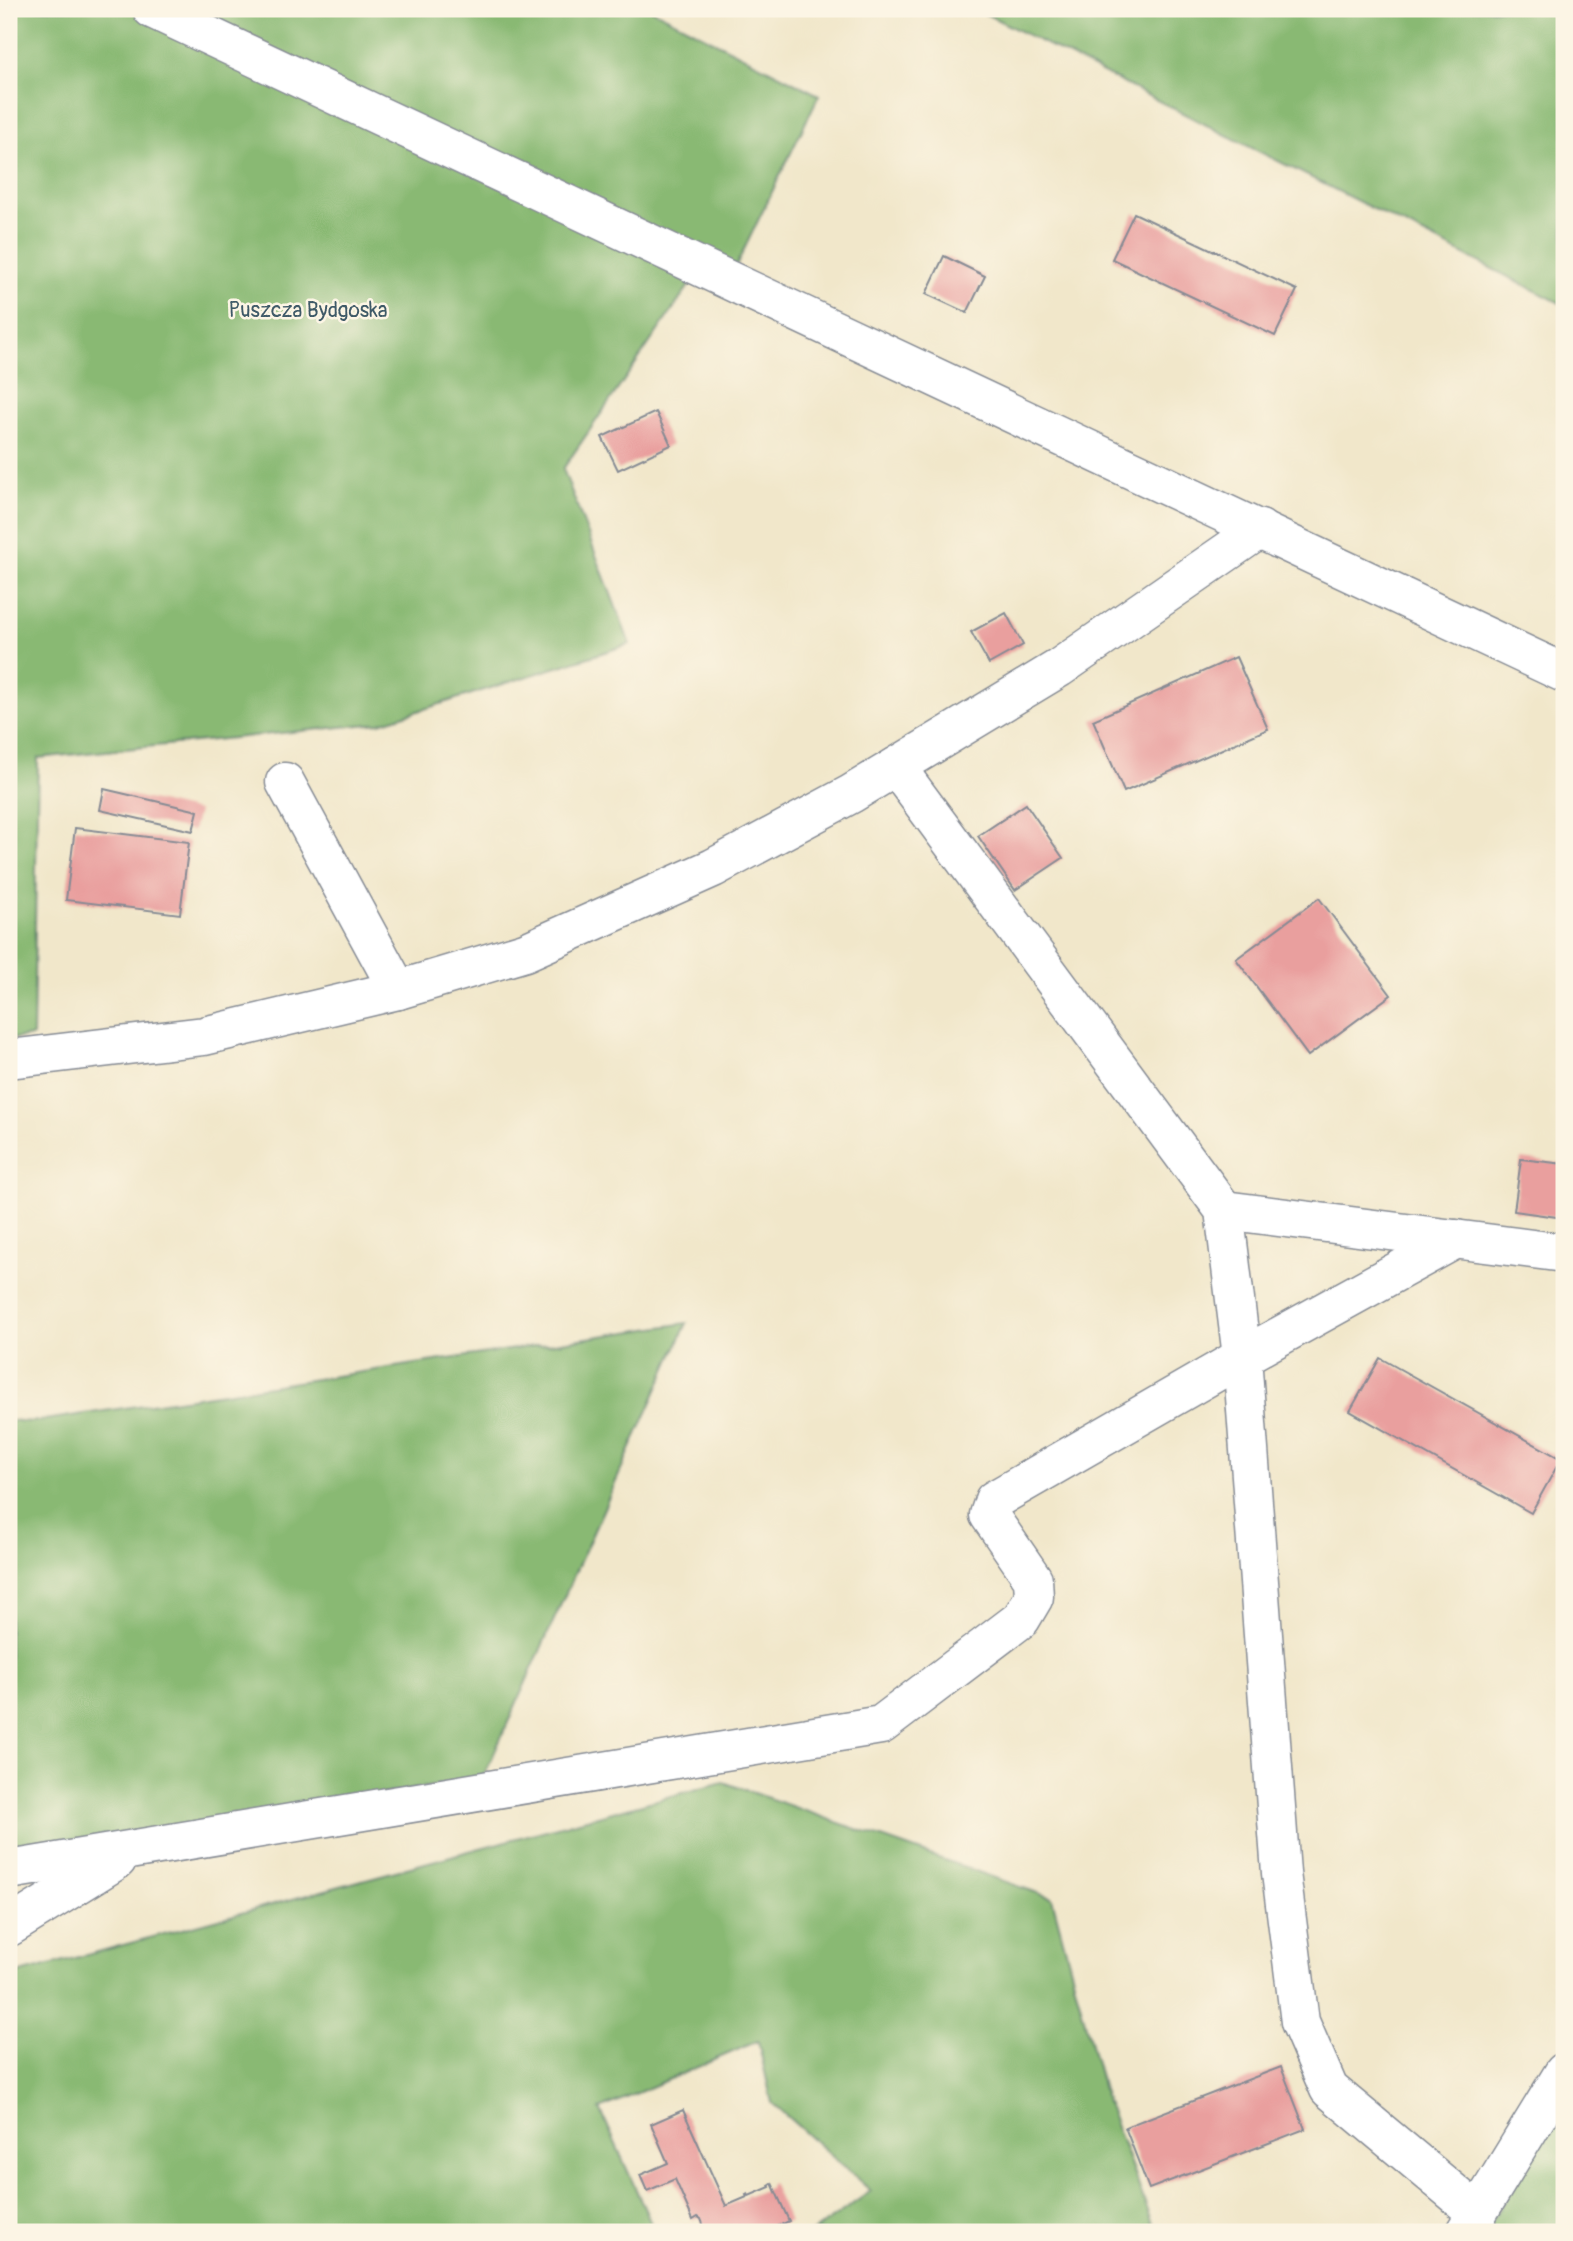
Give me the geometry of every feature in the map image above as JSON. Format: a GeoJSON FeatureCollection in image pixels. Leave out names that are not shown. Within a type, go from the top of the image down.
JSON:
{"type":"FeatureCollection","features":[{"type":"Feature","properties":{"kind":"lane"},"geometry":{"type":"LineString","coordinates":[[152,9],[1564,673]]}},
{"type":"Feature","properties":{"kind":"lane"},"geometry":{"type":"LineString","coordinates":[[9,1059],[204,1036],[398,990],[525,953],[713,868],[851,794],[1059,668],[1260,529]]}},
{"type":"Feature","properties":{"kind":"lane"},"geometry":{"type":"LineString","coordinates":[[896,767],[1224,1210],[1242,1357],[1281,1873],[1300,2022],[1329,2089],[1472,2223],[1564,2071]]}},
{"type":"Feature","properties":{"kind":"lane"},"geometry":{"type":"LineString","coordinates":[[285,782],[398,990]]}},
{"type":"Feature","properties":{"kind":"lane"},"geometry":{"type":"LineString","coordinates":[[1224,1210],[1564,1253]]}},
{"type":"Feature","properties":{"kind":"lane"},"geometry":{"type":"LineString","coordinates":[[9,1870],[881,1725],[1021,1619],[1034,1597],[1033,1578],[989,1515],[994,1500],[1242,1357],[1456,1239]]}},
{"type":"Feature","properties":{"kind":"lane"},"geometry":{"type":"LineString","coordinates":[[9,1927],[133,1850]]}},
{"type":"Feature","properties":{"kind":"green space","name":"Puszcza Bydgoska"},"geometry":{"type":"Polygon","coordinates":[[[9,9],[651,9],[819,95],[737,264],[693,280],[563,469],[630,644],[380,723],[38,758],[33,1036],[9,1039],[9,9]]]}},
{"type":"Feature","properties":{"kind":"green space"},"geometry":{"type":"Polygon","coordinates":[[[976,9],[1564,9],[1564,305],[976,9]]]}},
{"type":"Feature","properties":{"kind":"green space"},"geometry":{"type":"Polygon","coordinates":[[[687,1323],[483,1778],[9,1855],[9,1420],[31,1422],[687,1323]]]}},
{"type":"Feature","properties":{"kind":"green space"},"geometry":{"type":"Polygon","coordinates":[[[723,1782],[1052,1898],[1105,2097],[1156,2232],[813,2232],[871,2191],[772,2103],[758,2041],[600,2109],[655,2232],[9,2232],[9,1976],[723,1782]]]}},
{"type":"Feature","properties":{"kind":"green space"},"geometry":{"type":"Polygon","coordinates":[[[1564,2104],[1564,2232],[1484,2232],[1564,2104]]]}},
{"type":"Feature","properties":{"kind":"building"},"geometry":{"type":"Polygon","coordinates":[[[1134,213],[1297,290],[1275,336],[1112,259],[1134,213]]]}},
{"type":"Feature","properties":{"kind":"building"},"geometry":{"type":"Polygon","coordinates":[[[944,256],[985,276],[967,313],[926,294],[944,256]]]}},
{"type":"Feature","properties":{"kind":"building"},"geometry":{"type":"Polygon","coordinates":[[[656,412],[671,445],[618,470],[602,437],[656,412]]]}},
{"type":"Feature","properties":{"kind":"building"},"geometry":{"type":"Polygon","coordinates":[[[1006,613],[1023,645],[989,664],[971,632],[1006,613]]]}},
{"type":"Feature","properties":{"kind":"building"},"geometry":{"type":"Polygon","coordinates":[[[1236,657],[1268,729],[1124,792],[1093,720],[1236,657]]]}},
{"type":"Feature","properties":{"kind":"building"},"geometry":{"type":"Polygon","coordinates":[[[104,789],[198,811],[193,831],[100,810],[104,789]]]}},
{"type":"Feature","properties":{"kind":"building"},"geometry":{"type":"Polygon","coordinates":[[[1026,804],[1063,858],[1015,890],[978,836],[1026,804]]]}},
{"type":"Feature","properties":{"kind":"building"},"geometry":{"type":"Polygon","coordinates":[[[75,828],[189,842],[180,914],[66,900],[75,828]]]}},
{"type":"Feature","properties":{"kind":"building"},"geometry":{"type":"Polygon","coordinates":[[[1319,898],[1391,995],[1308,1056],[1236,959],[1319,898]]]}},
{"type":"Feature","properties":{"kind":"building"},"geometry":{"type":"Polygon","coordinates":[[[1521,1159],[1564,1164],[1564,1218],[1514,1211],[1521,1159]]]}},
{"type":"Feature","properties":{"kind":"building"},"geometry":{"type":"Polygon","coordinates":[[[1380,1358],[1561,1459],[1531,1513],[1350,1411],[1380,1358]]]}},
{"type":"Feature","properties":{"kind":"building"},"geometry":{"type":"Polygon","coordinates":[[[1281,2067],[1305,2129],[1149,2189],[1125,2127],[1281,2067]]]}},
{"type":"Feature","properties":{"kind":"building"},"geometry":{"type":"Polygon","coordinates":[[[683,2110],[726,2206],[747,2197],[748,2194],[749,2196],[770,2187],[772,2183],[789,2221],[766,2232],[706,2232],[701,2219],[698,2217],[693,2220],[675,2179],[647,2191],[640,2175],[668,2163],[651,2124],[683,2110]]]}}]}
